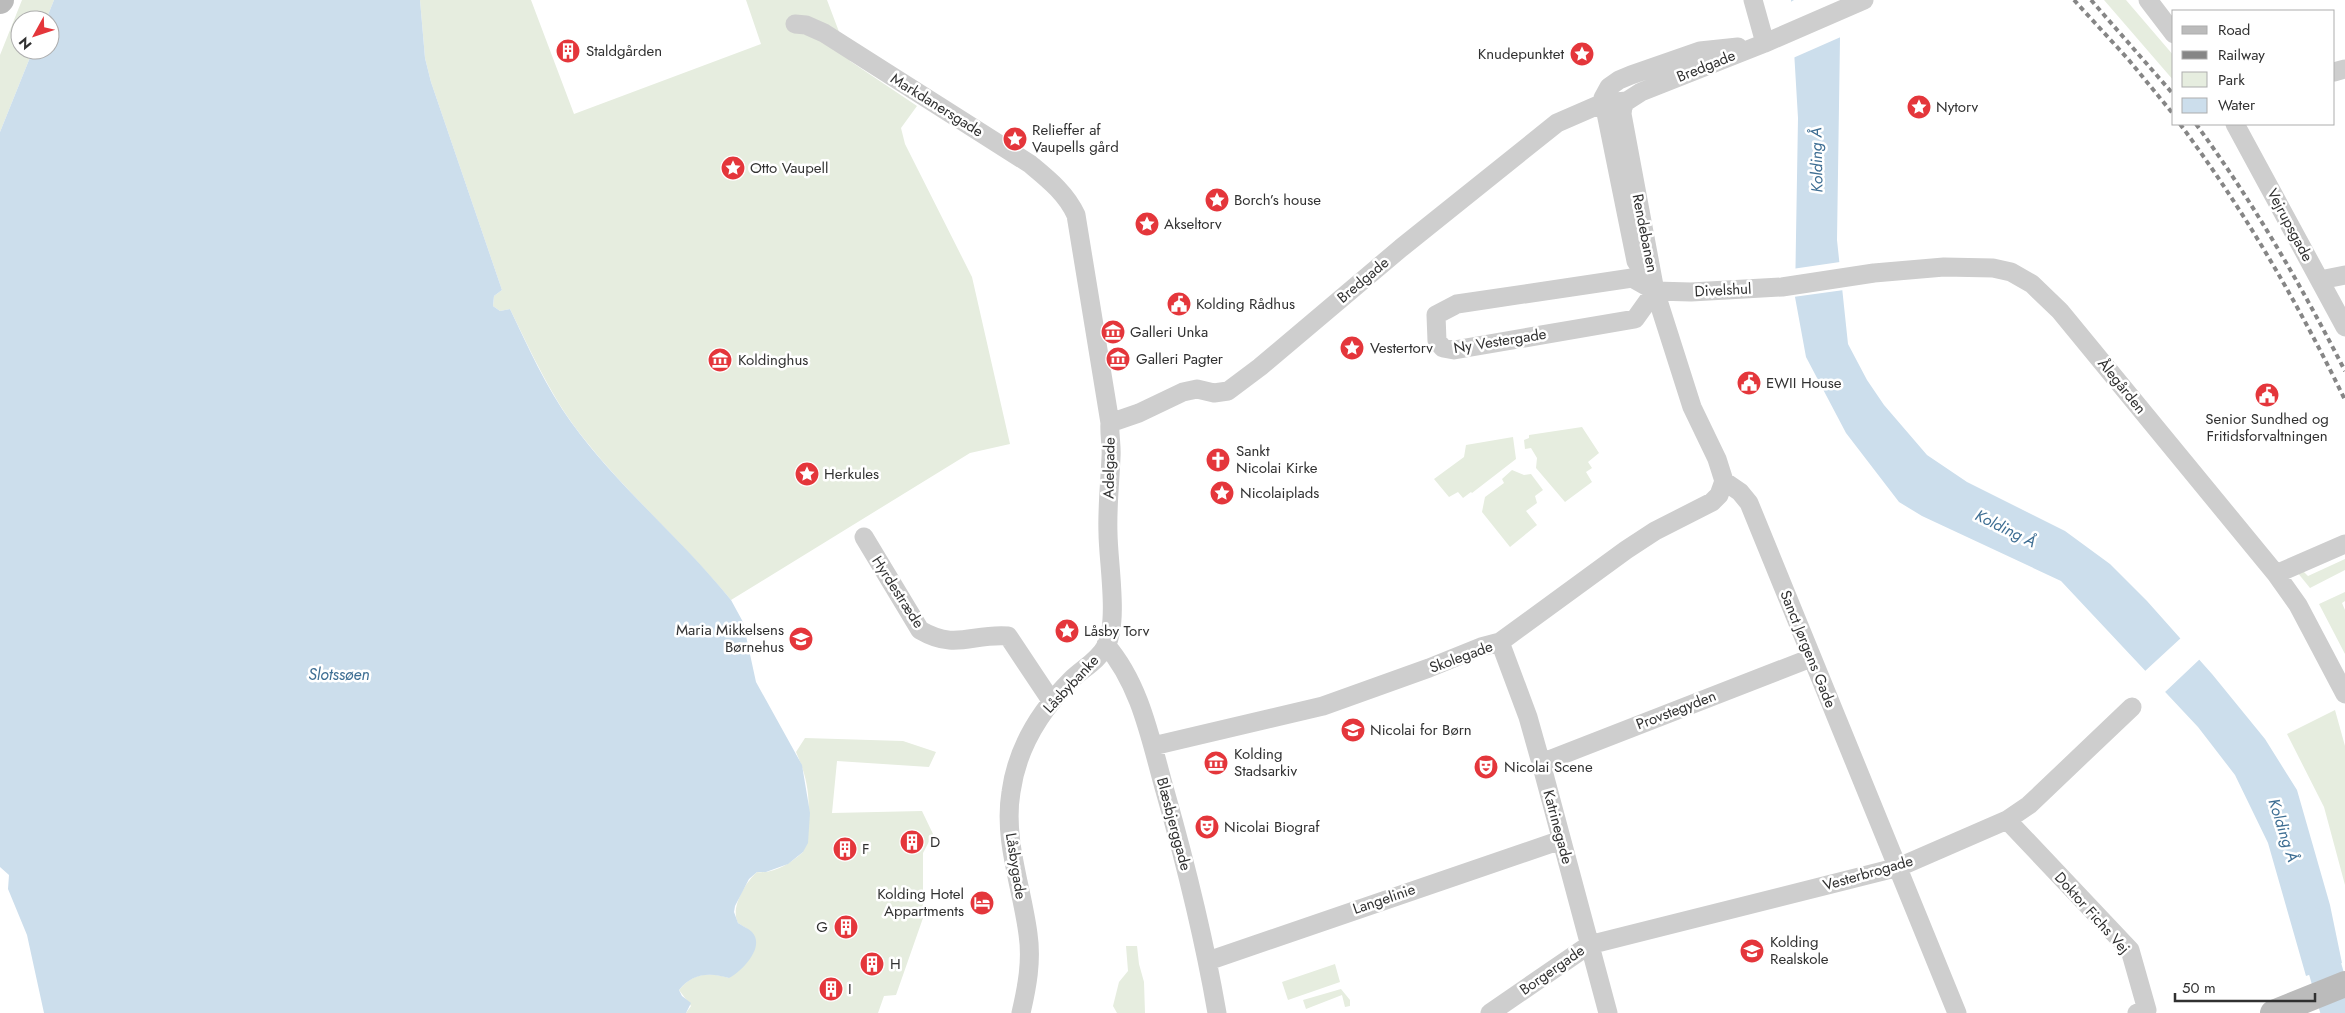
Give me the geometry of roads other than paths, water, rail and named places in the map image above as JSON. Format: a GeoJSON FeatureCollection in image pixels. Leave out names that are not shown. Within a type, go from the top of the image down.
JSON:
{"type":"FeatureCollection","features":[{"type":"Feature","properties":{"kind":"main road"},"geometry":{"type":"LineString","coordinates":[[2274,1012],[2345,984]]}},
{"type":"Feature","properties":{"kind":"street"},"geometry":{"type":"LineString","coordinates":[[1753,0],[1760,45]]}},
{"type":"Feature","properties":{"kind":"street","name":"Bredgade"},"geometry":{"type":"LineString","coordinates":[[1110,423],[1139,413],[1183,392],[1197,389],[1214,393],[1228,391],[1260,367],[1401,248],[1557,123],[1603,103],[1627,101],[1641,92],[1790,33],[1864,0]]}},
{"type":"Feature","properties":{"kind":"street"},"geometry":{"type":"LineString","coordinates":[[2148,0],[2172,31]]}},
{"type":"Feature","properties":{"kind":"street","name":"Markdanersgade"},"geometry":{"type":"LineString","coordinates":[[795,24],[806,25],[824,33],[1030,164],[1070,201],[1076,215],[1090,292]]}},
{"type":"Feature","properties":{"kind":"street","name":"Bredgade"},"geometry":{"type":"LineString","coordinates":[[1603,103],[1603,98],[1609,87],[1631,75],[1700,51],[1760,45]]}},
{"type":"Feature","properties":{"kind":"street","name":"Rendebanen"},"geometry":{"type":"LineString","coordinates":[[1627,101],[1623,106],[1622,114],[1655,291]]}},
{"type":"Feature","properties":{"kind":"street","name":"Rendebanen"},"geometry":{"type":"LineString","coordinates":[[1603,103],[1636,261],[1655,291]]}},
{"type":"Feature","properties":{"kind":"street","name":"Vejrupsgade"},"geometry":{"type":"LineString","coordinates":[[2236,125],[2345,327]]}},
{"type":"Feature","properties":{"kind":"street","name":"Ålegården"},"geometry":{"type":"LineString","coordinates":[[1792,286],[1874,273],[1973,266],[2011,272],[2032,284],[2060,310],[2276,574],[2298,605],[2345,694]]}},
{"type":"Feature","properties":{"kind":"street"},"geometry":{"type":"LineString","coordinates":[[2320,280],[2345,275]]}},
{"type":"Feature","properties":{"kind":"street","name":"Ny Vestergade"},"geometry":{"type":"LineString","coordinates":[[1632,278],[1655,291],[1635,319],[1454,350],[1443,348],[1437,341],[1436,315],[1457,304],[1632,278]]}},
{"type":"Feature","properties":{"kind":"street","name":"Divelshul"},"geometry":{"type":"LineString","coordinates":[[1655,291],[1690,292],[1792,286]]}},
{"type":"Feature","properties":{"kind":"street"},"geometry":{"type":"LineString","coordinates":[[1655,291],[1692,407],[1718,460],[1724,481]]}},
{"type":"Feature","properties":{"kind":"street","name":"Adelgade"},"geometry":{"type":"LineString","coordinates":[[1090,292],[1110,423],[1112,454],[1108,533],[1112,591],[1110,631],[1106,645]]}},
{"type":"Feature","properties":{"kind":"street","name":"Skolegade"},"geometry":{"type":"LineString","coordinates":[[1153,746],[1323,706],[1481,647],[1500,642],[1626,550],[1655,531],[1712,502],[1719,495],[1724,481]]}},
{"type":"Feature","properties":{"kind":"street","name":"Sanct Jørgens Gade"},"geometry":{"type":"LineString","coordinates":[[1724,481],[1740,492],[1749,503],[1957,1013]]}},
{"type":"Feature","properties":{"kind":"street","name":"Hyrdestræde"},"geometry":{"type":"LineString","coordinates":[[864,537],[920,630],[933,638],[961,642],[994,635],[1008,636],[1052,702]]}},
{"type":"Feature","properties":{"kind":"street"},"geometry":{"type":"LineString","coordinates":[[2276,574],[2345,544]]}},
{"type":"Feature","properties":{"kind":"street","name":"Katrinegade"},"geometry":{"type":"LineString","coordinates":[[1500,642],[1528,717],[1608,1013]]}},
{"type":"Feature","properties":{"kind":"street","name":"Låsbybanke"},"geometry":{"type":"LineString","coordinates":[[1036,722],[1072,680],[1093,662],[1106,645]]}},
{"type":"Feature","properties":{"kind":"street","name":"Blæsbjerggade"},"geometry":{"type":"LineString","coordinates":[[1106,645],[1122,664],[1132,683],[1153,746],[1185,861],[1208,961],[1217,1013]]}},
{"type":"Feature","properties":{"kind":"street","name":"Provstegyden"},"geometry":{"type":"LineString","coordinates":[[1541,763],[1811,658]]}},
{"type":"Feature","properties":{"kind":"street","name":"Vesterbrogade"},"geometry":{"type":"LineString","coordinates":[[1589,945],[1899,867],[2007,820],[2029,805],[2132,707]]}},
{"type":"Feature","properties":{"kind":"street","name":"Låsbygade"},"geometry":{"type":"LineString","coordinates":[[1021,1013],[1027,988],[1029,944],[1010,837],[1010,793],[1022,749],[1036,722]]}},
{"type":"Feature","properties":{"kind":"street","name":"Doktor Fichs Vej"},"geometry":{"type":"LineString","coordinates":[[2007,820],[2130,950],[2147,1010],[2137,1013]]}},
{"type":"Feature","properties":{"kind":"street","name":"Langelinie"},"geometry":{"type":"LineString","coordinates":[[1208,961],[1561,840]]}},
{"type":"Feature","properties":{"kind":"street","name":"Borgergade"},"geometry":{"type":"LineString","coordinates":[[1490,1013],[1589,945]]}},
{"type":"Feature","properties":{"kind":"water","name":"Slotssøen"},"geometry":{"type":"Polygon","coordinates":[[[54,0],[420,0],[425,58],[431,82],[502,290],[494,296],[493,306],[500,311],[510,309],[553,395],[589,446],[629,491],[692,555],[731,600],[743,622],[756,682],[802,765],[810,813],[808,843],[803,852],[788,864],[766,872],[757,872],[749,879],[735,906],[734,912],[738,923],[752,932],[756,938],[754,952],[745,965],[729,978],[702,975],[684,984],[679,990],[682,996],[691,1003],[686,1013],[44,1013],[27,935],[8,889],[9,875],[0,867],[0,132],[29,60],[60,60],[60,10],[50,10],[54,0]]]}},
{"type":"Feature","properties":{"kind":"water"},"geometry":{"type":"Polygon","coordinates":[[[1791,0],[1838,0],[1840,38],[1837,240],[1848,344],[1867,380],[1884,405],[1927,455],[1967,482],[2065,531],[2110,564],[2147,601],[2212,674],[2265,739],[2297,790],[2330,905],[2342,963],[2306,976],[2268,843],[2235,775],[2198,727],[2061,581],[1922,516],[1899,502],[1846,433],[1806,357],[1795,297],[1798,118],[1791,0]]]}},
{"type":"Feature","properties":{"kind":"waterway","name":"Kolding Å"},"geometry":{"type":"LineString","coordinates":[[2312,924],[2338,1013]]}},
{"type":"Feature","properties":{"kind":"railway"},"geometry":{"type":"LineString","coordinates":[[2074,0],[2128,59],[2172,113]]}},
{"type":"Feature","properties":{"kind":"railway"},"geometry":{"type":"LineString","coordinates":[[2091,0],[2172,93]]}},
{"type":"Feature","properties":{"kind":"railway"},"geometry":{"type":"LineString","coordinates":[[2181,125],[2226,190],[2269,258],[2345,400]]}},
{"type":"Feature","properties":{"kind":"railway"},"geometry":{"type":"LineString","coordinates":[[2197,125],[2257,214],[2311,307],[2345,371]]}},
{"type":"Feature","properties":{"kind":"place","name":"Staldgården"},"geometry":{"type":"Point","coordinates":[568,51]}},
{"type":"Feature","properties":{"kind":"place","name":"Knudepunktet"},"geometry":{"type":"Point","coordinates":[1582,54]}},
{"type":"Feature","properties":{"kind":"place","name":"Nytorv"},"geometry":{"type":"Point","coordinates":[1919,107]}},
{"type":"Feature","properties":{"kind":"place","name":"Relieffer af Vaupells gård"},"geometry":{"type":"Point","coordinates":[1015,139]}},
{"type":"Feature","properties":{"kind":"place","name":"Otto Vaupell"},"geometry":{"type":"Point","coordinates":[733,168]}},
{"type":"Feature","properties":{"kind":"place","name":"Borch’s house"},"geometry":{"type":"Point","coordinates":[1217,200]}},
{"type":"Feature","properties":{"kind":"place","name":"Akseltorv"},"geometry":{"type":"Point","coordinates":[1147,224]}},
{"type":"Feature","properties":{"kind":"place","name":"Kolding Rådhus"},"geometry":{"type":"Point","coordinates":[1179,304]}},
{"type":"Feature","properties":{"kind":"place","name":"Galleri Unka"},"geometry":{"type":"Point","coordinates":[1113,332]}},
{"type":"Feature","properties":{"kind":"place","name":"Vestertorv"},"geometry":{"type":"Point","coordinates":[1352,348]}},
{"type":"Feature","properties":{"kind":"place","name":"Galleri Pagter"},"geometry":{"type":"Point","coordinates":[1118,359]}},
{"type":"Feature","properties":{"kind":"place","name":"Koldinghus"},"geometry":{"type":"Point","coordinates":[720,360]}},
{"type":"Feature","properties":{"kind":"place","name":"EWII House"},"geometry":{"type":"Point","coordinates":[1749,383]}},
{"type":"Feature","properties":{"kind":"place","name":"Senior Sundhed og Fritidsforvaltningen"},"geometry":{"type":"Point","coordinates":[2267,395]}},
{"type":"Feature","properties":{"kind":"place","name":"Sankt Nicolai Kirke"},"geometry":{"type":"Point","coordinates":[1218,460]}},
{"type":"Feature","properties":{"kind":"place","name":"Herkules"},"geometry":{"type":"Point","coordinates":[807,474]}},
{"type":"Feature","properties":{"kind":"place","name":"Nicolaiplads"},"geometry":{"type":"Point","coordinates":[1222,493]}},
{"type":"Feature","properties":{"kind":"place","name":"Låsby Torv"},"geometry":{"type":"Point","coordinates":[1067,631]}},
{"type":"Feature","properties":{"kind":"place","name":"Maria Mikkelsens Børnehus"},"geometry":{"type":"Point","coordinates":[801,639]}},
{"type":"Feature","properties":{"kind":"place","name":"Nicolai for Børn"},"geometry":{"type":"Point","coordinates":[1353,730]}},
{"type":"Feature","properties":{"kind":"place","name":"Kolding Stadsarkiv"},"geometry":{"type":"Point","coordinates":[1216,763]}},
{"type":"Feature","properties":{"kind":"place","name":"Nicolai Scene"},"geometry":{"type":"Point","coordinates":[1486,767]}},
{"type":"Feature","properties":{"kind":"place","name":"Nicolai Biograf"},"geometry":{"type":"Point","coordinates":[1207,827]}},
{"type":"Feature","properties":{"kind":"place","name":"D"},"geometry":{"type":"Point","coordinates":[912,842]}},
{"type":"Feature","properties":{"kind":"place","name":"F"},"geometry":{"type":"Point","coordinates":[845,849]}},
{"type":"Feature","properties":{"kind":"place","name":"Kolding Hotel Appartments"},"geometry":{"type":"Point","coordinates":[982,903]}},
{"type":"Feature","properties":{"kind":"place","name":"G"},"geometry":{"type":"Point","coordinates":[846,927]}},
{"type":"Feature","properties":{"kind":"place","name":"Kolding Realskole"},"geometry":{"type":"Point","coordinates":[1752,951]}},
{"type":"Feature","properties":{"kind":"place","name":"H"},"geometry":{"type":"Point","coordinates":[872,964]}},
{"type":"Feature","properties":{"kind":"place","name":"I"},"geometry":{"type":"Point","coordinates":[831,989]}}]}
